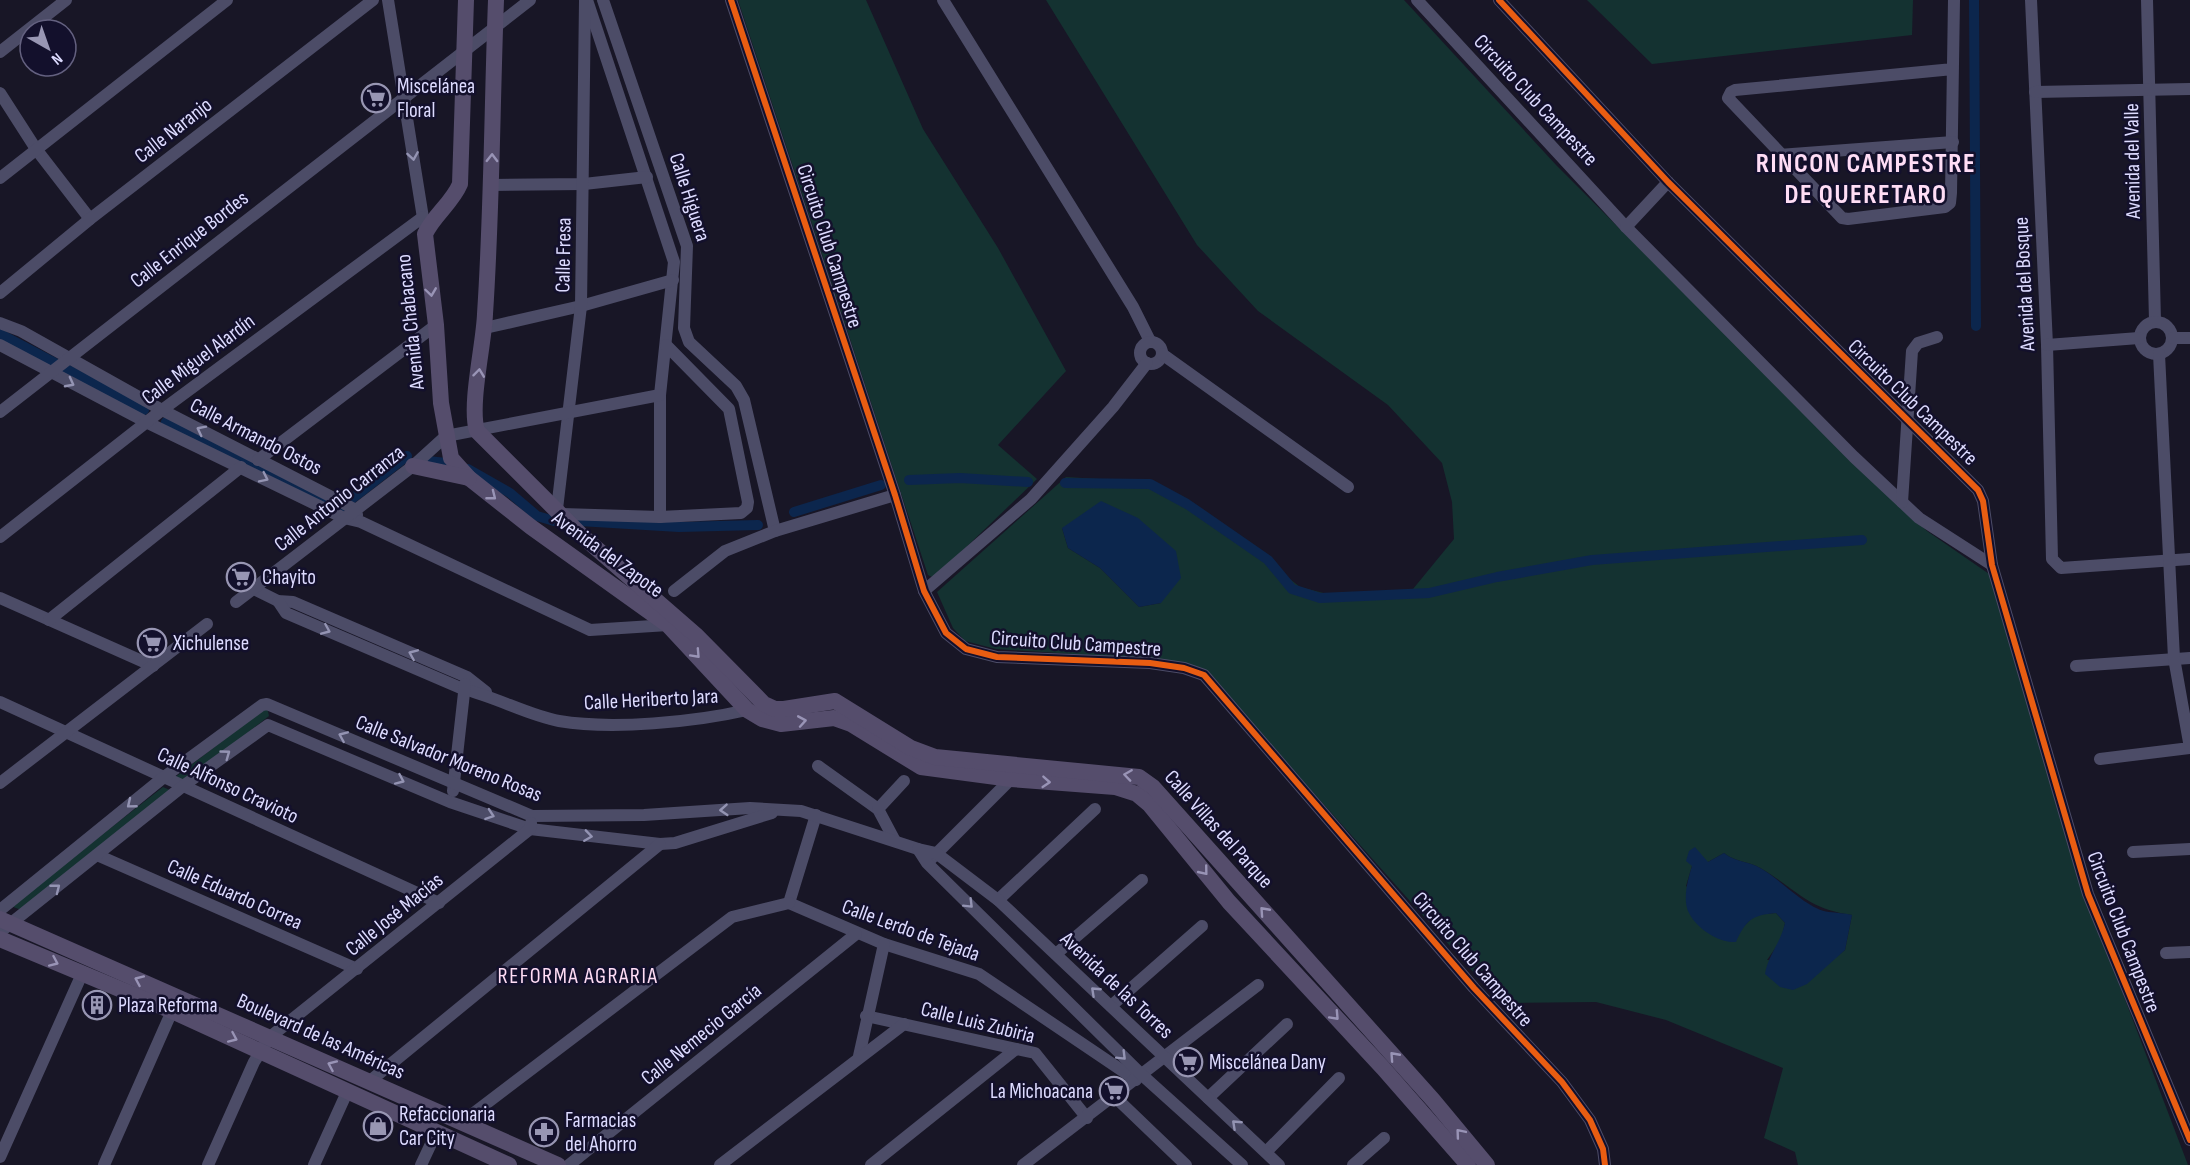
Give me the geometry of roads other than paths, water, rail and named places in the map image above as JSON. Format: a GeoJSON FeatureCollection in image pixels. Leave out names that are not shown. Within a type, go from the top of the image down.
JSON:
{"type":"FeatureCollection","features":[{"type":"Feature","properties":{"kind":"main road","name":"Avenida Chabacano"},"geometry":{"type":"LineString","coordinates":[[446,436],[425,234],[431,221],[456,193],[460,184],[466,0]]}},
{"type":"Feature","properties":{"kind":"main road"},"geometry":{"type":"LineString","coordinates":[[477,431],[475,409],[485,328],[496,0]]}},
{"type":"Feature","properties":{"kind":"main road","name":"Avenida del Zapote"},"geometry":{"type":"LineString","coordinates":[[477,431],[581,535],[711,650],[750,702]]}},
{"type":"Feature","properties":{"kind":"main road","name":"Avenida del Zapote"},"geometry":{"type":"LineString","coordinates":[[446,436],[450,458],[469,478],[531,527],[668,625],[750,702]]}},
{"type":"Feature","properties":{"kind":"main road"},"geometry":{"type":"LineString","coordinates":[[413,466],[469,478]]}},
{"type":"Feature","properties":{"kind":"main road","name":"Calle Villas del Parque"},"geometry":{"type":"LineString","coordinates":[[750,702],[774,709],[835,701],[911,748],[935,757],[1139,777],[1161,796],[1432,1100],[1487,1165]]}},
{"type":"Feature","properties":{"kind":"main road","name":"Calle Villas del Parque"},"geometry":{"type":"LineString","coordinates":[[750,702],[762,719],[781,724],[834,718],[851,724],[921,767],[1011,779],[1115,787],[1137,794],[1149,804],[1229,902],[1383,1068],[1468,1165]]}},
{"type":"Feature","properties":{"kind":"main road","name":"Boulevard de las Américas"},"geometry":{"type":"LineString","coordinates":[[2,921],[265,1044],[348,1090],[509,1165]]}},
{"type":"Feature","properties":{"kind":"main road","name":"Boulevard de las Américas"},"geometry":{"type":"LineString","coordinates":[[0,939],[172,1011],[370,1081],[462,1122],[528,1159],[558,1165]]}},
{"type":"Feature","properties":{"kind":"street"},"geometry":{"type":"LineString","coordinates":[[0,52],[66,0]]}},
{"type":"Feature","properties":{"kind":"street"},"geometry":{"type":"LineString","coordinates":[[0,178],[227,0]]}},
{"type":"Feature","properties":{"kind":"street","name":"Calle Naranjo"},"geometry":{"type":"LineString","coordinates":[[0,293],[90,219],[373,0]]}},
{"type":"Feature","properties":{"kind":"street"},"geometry":{"type":"LineString","coordinates":[[388,0],[425,234]]}},
{"type":"Feature","properties":{"kind":"street","name":"Calle Enrique Bordes"},"geometry":{"type":"LineString","coordinates":[[0,412],[68,357],[494,31],[531,0]]}},
{"type":"Feature","properties":{"kind":"street","name":"Calle Higuera"},"geometry":{"type":"LineString","coordinates":[[586,0],[674,262],[660,395],[660,517]]}},
{"type":"Feature","properties":{"kind":"street","name":"Calle Fresa"},"geometry":{"type":"LineString","coordinates":[[560,512],[567,413],[581,306],[586,0]]}},
{"type":"Feature","properties":{"kind":"street","name":"Calle Higuera"},"geometry":{"type":"LineString","coordinates":[[603,0],[687,246],[684,328],[689,342],[736,386],[744,400],[775,531]]}},
{"type":"Feature","properties":{"kind":"street","name":"Circuito Club Campestre"},"geometry":{"type":"LineString","coordinates":[[731,0],[895,495],[924,591],[946,633],[966,649],[998,657],[1150,663],[1184,668],[1204,675],[1474,988],[1562,1082],[1590,1120],[1603,1149],[1605,1165]]}},
{"type":"Feature","properties":{"kind":"street"},"geometry":{"type":"LineString","coordinates":[[943,0],[1133,307],[1150,341],[1159,345],[1162,354],[1348,487]]}},
{"type":"Feature","properties":{"kind":"street","name":"Circuito Club Campestre"},"geometry":{"type":"LineString","coordinates":[[1417,0],[1626,227],[1918,518],[1992,565]]}},
{"type":"Feature","properties":{"kind":"street","name":"Circuito Club Campestre"},"geometry":{"type":"LineString","coordinates":[[1499,0],[1668,182],[1978,490],[1983,501],[1992,565],[2088,894],[2190,1140]]}},
{"type":"Feature","properties":{"kind":"street"},"geometry":{"type":"LineString","coordinates":[[1953,69],[1735,90],[1728,95],[1729,102],[1842,218],[1942,208],[1951,201],[1953,142],[1954,0]]}},
{"type":"Feature","properties":{"kind":"street","name":"Avenida del Bosque"},"geometry":{"type":"LineString","coordinates":[[2031,0],[2047,345],[2052,559],[2055,565],[2061,568],[2171,560]]}},
{"type":"Feature","properties":{"kind":"street","name":"Avenida del Valle"},"geometry":{"type":"LineString","coordinates":[[2147,0],[2155,321]]}},
{"type":"Feature","properties":{"kind":"street"},"geometry":{"type":"LineString","coordinates":[[2035,92],[2150,87],[2190,89]]}},
{"type":"Feature","properties":{"kind":"street"},"geometry":{"type":"LineString","coordinates":[[0,93],[36,149],[90,219]]}},
{"type":"Feature","properties":{"kind":"street"},"geometry":{"type":"LineString","coordinates":[[1779,155],[1953,142]]}},
{"type":"Feature","properties":{"kind":"street"},"geometry":{"type":"LineString","coordinates":[[491,185],[584,184],[647,177]]}},
{"type":"Feature","properties":{"kind":"street"},"geometry":{"type":"LineString","coordinates":[[1626,227],[1668,182]]}},
{"type":"Feature","properties":{"kind":"street","name":"Calle Miguel Alardín"},"geometry":{"type":"LineString","coordinates":[[0,537],[146,422],[423,217]]}},
{"type":"Feature","properties":{"kind":"street"},"geometry":{"type":"LineString","coordinates":[[485,328],[581,306],[673,280]]}},
{"type":"Feature","properties":{"kind":"street"},"geometry":{"type":"LineString","coordinates":[[2155,321],[2168,326],[2173,338],[2168,350],[2159,354],[2144,350],[2139,338],[2144,327],[2155,321]]}},
{"type":"Feature","properties":{"kind":"street","name":"Calle Armando Ostos"},"geometry":{"type":"LineString","coordinates":[[0,323],[21,331],[162,410],[354,510]]}},
{"type":"Feature","properties":{"kind":"street"},"geometry":{"type":"LineString","coordinates":[[258,460],[436,325]]}},
{"type":"Feature","properties":{"kind":"street"},"geometry":{"type":"LineString","coordinates":[[1902,502],[1912,351],[1918,343],[1937,337]]}},
{"type":"Feature","properties":{"kind":"street"},"geometry":{"type":"LineString","coordinates":[[2047,345],[2139,338]]}},
{"type":"Feature","properties":{"kind":"street"},"geometry":{"type":"LineString","coordinates":[[2173,338],[2190,338]]}},
{"type":"Feature","properties":{"kind":"street"},"geometry":{"type":"LineString","coordinates":[[1147,363],[1140,356],[1140,351],[1145,343],[1150,341]]}},
{"type":"Feature","properties":{"kind":"street","name":"Calle Armando Ostos"},"geometry":{"type":"LineString","coordinates":[[0,345],[146,422],[344,518],[361,522],[590,630],[668,625]]}},
{"type":"Feature","properties":{"kind":"street"},"geometry":{"type":"LineString","coordinates":[[560,512],[660,517],[741,513],[747,508],[748,502],[729,409],[666,345]]}},
{"type":"Feature","properties":{"kind":"street"},"geometry":{"type":"LineString","coordinates":[[924,591],[1031,499],[1113,407],[1147,363],[1158,362],[1162,354]]}},
{"type":"Feature","properties":{"kind":"street"},"geometry":{"type":"LineString","coordinates":[[2100,759],[2190,748],[2174,658],[2171,560],[2159,354]]}},
{"type":"Feature","properties":{"kind":"street"},"geometry":{"type":"LineString","coordinates":[[446,436],[660,395]]}},
{"type":"Feature","properties":{"kind":"street","name":"Calle Antonio Carranza"},"geometry":{"type":"LineString","coordinates":[[236,602],[413,466],[446,436]]}},
{"type":"Feature","properties":{"kind":"street"},"geometry":{"type":"LineString","coordinates":[[49,620],[241,467]]}},
{"type":"Feature","properties":{"kind":"street"},"geometry":{"type":"LineString","coordinates":[[674,591],[725,551],[775,531],[895,495]]}},
{"type":"Feature","properties":{"kind":"street"},"geometry":{"type":"LineString","coordinates":[[354,510],[361,522]]}},
{"type":"Feature","properties":{"kind":"street"},"geometry":{"type":"LineString","coordinates":[[2171,560],[2190,559]]}},
{"type":"Feature","properties":{"kind":"street","name":"Calle Heriberto Jara"},"geometry":{"type":"LineString","coordinates":[[254,589],[278,601],[292,602],[489,695],[557,721],[592,725],[723,715],[750,702]]}},
{"type":"Feature","properties":{"kind":"street"},"geometry":{"type":"LineString","coordinates":[[0,597],[153,666]]}},
{"type":"Feature","properties":{"kind":"street"},"geometry":{"type":"LineString","coordinates":[[0,783],[207,624]]}},
{"type":"Feature","properties":{"kind":"street"},"geometry":{"type":"LineString","coordinates":[[2076,666],[2190,658]]}},
{"type":"Feature","properties":{"kind":"street"},"geometry":{"type":"LineString","coordinates":[[450,802],[454,785],[465,683]]}},
{"type":"Feature","properties":{"kind":"street","name":"Calle Alfonso Cravioto"},"geometry":{"type":"LineString","coordinates":[[0,702],[439,903]]}},
{"type":"Feature","properties":{"kind":"street","name":"Calle Salvador Moreno Rosas"},"geometry":{"type":"LineString","coordinates":[[2,921],[164,777],[262,705],[267,704],[454,785],[532,816],[644,815],[750,808],[782,811]]}},
{"type":"Feature","properties":{"kind":"street"},"geometry":{"type":"LineString","coordinates":[[2,921],[97,855],[263,726],[273,725],[281,728],[286,712]]}},
{"type":"Feature","properties":{"kind":"street","name":"Calle Salvador Moreno Rosas"},"geometry":{"type":"LineString","coordinates":[[281,728],[450,802],[530,829],[660,844]]}},
{"type":"Feature","properties":{"kind":"street"},"geometry":{"type":"LineString","coordinates":[[818,766],[878,809],[895,841]]}},
{"type":"Feature","properties":{"kind":"street"},"geometry":{"type":"LineString","coordinates":[[927,862],[1011,779]]}},
{"type":"Feature","properties":{"kind":"street"},"geometry":{"type":"LineString","coordinates":[[878,809],[904,781]]}},
{"type":"Feature","properties":{"kind":"street"},"geometry":{"type":"LineString","coordinates":[[998,900],[1095,809]]}},
{"type":"Feature","properties":{"kind":"street"},"geometry":{"type":"LineString","coordinates":[[370,1081],[660,844],[675,843],[782,811]]}},
{"type":"Feature","properties":{"kind":"street","name":"Avenida de las Torres"},"geometry":{"type":"LineString","coordinates":[[782,811],[816,815],[936,853],[998,900],[1279,1165]]}},
{"type":"Feature","properties":{"kind":"street"},"geometry":{"type":"LineString","coordinates":[[462,1122],[732,917],[789,903],[816,815]]}},
{"type":"Feature","properties":{"kind":"street"},"geometry":{"type":"LineString","coordinates":[[530,829],[532,816]]}},
{"type":"Feature","properties":{"kind":"street","name":"Calle José Macías"},"geometry":{"type":"LineString","coordinates":[[265,1044],[530,829]]}},
{"type":"Feature","properties":{"kind":"street"},"geometry":{"type":"LineString","coordinates":[[918,849],[927,862],[1139,1078],[1242,1165]]}},
{"type":"Feature","properties":{"kind":"street"},"geometry":{"type":"LineString","coordinates":[[2133,852],[2190,849]]}},
{"type":"Feature","properties":{"kind":"street","name":"Calle Eduardo Correa"},"geometry":{"type":"LineString","coordinates":[[97,855],[357,969]]}},
{"type":"Feature","properties":{"kind":"street"},"geometry":{"type":"LineString","coordinates":[[1056,954],[1142,880]]}},
{"type":"Feature","properties":{"kind":"street","name":"Calle Lerdo de Tejada"},"geometry":{"type":"LineString","coordinates":[[789,903],[856,934],[979,974],[1139,1078]]}},
{"type":"Feature","properties":{"kind":"street"},"geometry":{"type":"LineString","coordinates":[[1111,1006],[1202,926]]}},
{"type":"Feature","properties":{"kind":"street","name":"Calle Nemecio García"},"geometry":{"type":"LineString","coordinates":[[569,1165],[856,934]]}},
{"type":"Feature","properties":{"kind":"street"},"geometry":{"type":"LineString","coordinates":[[859,1056],[866,1016],[884,944]]}},
{"type":"Feature","properties":{"kind":"street"},"geometry":{"type":"LineString","coordinates":[[2166,953],[2190,952]]}},
{"type":"Feature","properties":{"kind":"street"},"geometry":{"type":"LineString","coordinates":[[0,1157],[82,974]]}},
{"type":"Feature","properties":{"kind":"street"},"geometry":{"type":"LineString","coordinates":[[1023,1165],[1115,1097],[1258,985]]}},
{"type":"Feature","properties":{"kind":"street"},"geometry":{"type":"LineString","coordinates":[[104,1165],[172,1011]]}},
{"type":"Feature","properties":{"kind":"street","name":"Calle Luis Zubiria"},"geometry":{"type":"LineString","coordinates":[[866,1016],[1016,1049],[1040,1057],[1087,1118]]}},
{"type":"Feature","properties":{"kind":"street"},"geometry":{"type":"LineString","coordinates":[[1208,1098],[1287,1023]]}},
{"type":"Feature","properties":{"kind":"street"},"geometry":{"type":"LineString","coordinates":[[720,1165],[859,1056],[904,1024]]}},
{"type":"Feature","properties":{"kind":"street"},"geometry":{"type":"LineString","coordinates":[[208,1165],[265,1044]]}},
{"type":"Feature","properties":{"kind":"street"},"geometry":{"type":"LineString","coordinates":[[871,1165],[1016,1049]]}},
{"type":"Feature","properties":{"kind":"street"},"geometry":{"type":"LineString","coordinates":[[1266,1152],[1340,1078]]}},
{"type":"Feature","properties":{"kind":"street"},"geometry":{"type":"LineString","coordinates":[[314,1165],[348,1090]]}},
{"type":"Feature","properties":{"kind":"street"},"geometry":{"type":"LineString","coordinates":[[1115,1097],[1186,1165]]}},
{"type":"Feature","properties":{"kind":"street"},"geometry":{"type":"LineString","coordinates":[[421,1165],[437,1131]]}},
{"type":"Feature","properties":{"kind":"street"},"geometry":{"type":"LineString","coordinates":[[1353,1165],[1384,1138]]}},
{"type":"Feature","properties":{"kind":"street"},"geometry":{"type":"LineString","coordinates":[[1365,1155],[1375,1165]]}},
{"type":"Feature","properties":{"kind":"water"},"geometry":{"type":"Polygon","coordinates":[[[1101,501],[1138,518],[1176,551],[1181,578],[1161,603],[1139,607],[1100,568],[1068,548],[1062,528],[1101,501]]]}},
{"type":"Feature","properties":{"kind":"water"},"geometry":{"type":"Polygon","coordinates":[[[1695,847],[1708,862],[1724,853],[1733,859],[1762,869],[1812,906],[1829,912],[1852,915],[1845,950],[1807,984],[1793,990],[1780,987],[1765,974],[1785,923],[1776,913],[1755,917],[1743,928],[1736,942],[1729,942],[1709,934],[1689,913],[1686,896],[1692,866],[1686,861],[1689,851],[1695,847]]]}},
{"type":"Feature","properties":{"kind":"waterway"},"geometry":{"type":"LineString","coordinates":[[1974,0],[1976,326]]}},
{"type":"Feature","properties":{"kind":"waterway"},"geometry":{"type":"LineString","coordinates":[[0,334],[144,410]]}},
{"type":"Feature","properties":{"kind":"waterway"},"geometry":{"type":"LineString","coordinates":[[166,422],[324,502]]}},
{"type":"Feature","properties":{"kind":"waterway"},"geometry":{"type":"LineString","coordinates":[[340,508],[407,456]]}},
{"type":"Feature","properties":{"kind":"waterway"},"geometry":{"type":"LineString","coordinates":[[428,461],[446,463]]}},
{"type":"Feature","properties":{"kind":"waterway"},"geometry":{"type":"LineString","coordinates":[[468,469],[510,493],[537,516],[561,523]]}},
{"type":"Feature","properties":{"kind":"waterway"},"geometry":{"type":"LineString","coordinates":[[909,480],[960,478],[1028,482]]}},
{"type":"Feature","properties":{"kind":"waterway"},"geometry":{"type":"LineString","coordinates":[[1065,483],[1150,484],[1187,504],[1268,560],[1292,589],[1320,598],[1429,593],[1497,577],[1592,560],[1862,540]]}},
{"type":"Feature","properties":{"kind":"waterway"},"geometry":{"type":"LineString","coordinates":[[794,512],[881,485]]}},
{"type":"Feature","properties":{"kind":"waterway"},"geometry":{"type":"LineString","coordinates":[[579,521],[679,527],[758,525]]}},
{"type":"Feature","properties":{"kind":"place","name":"Miscelánea Floral"},"geometry":{"type":"Point","coordinates":[376,98]}},
{"type":"Feature","properties":{"kind":"place","name":"Chayito"},"geometry":{"type":"Point","coordinates":[241,577]}},
{"type":"Feature","properties":{"kind":"place","name":"Xichulense"},"geometry":{"type":"Point","coordinates":[152,643]}},
{"type":"Feature","properties":{"kind":"place","name":"Plaza Reforma"},"geometry":{"type":"Point","coordinates":[97,1005]}},
{"type":"Feature","properties":{"kind":"place","name":"Miscelánea Dany"},"geometry":{"type":"Point","coordinates":[1188,1062]}},
{"type":"Feature","properties":{"kind":"place","name":"La Michoacana"},"geometry":{"type":"Point","coordinates":[1114,1091]}},
{"type":"Feature","properties":{"kind":"place","name":"Refaccionaria Car City"},"geometry":{"type":"Point","coordinates":[378,1126]}},
{"type":"Feature","properties":{"kind":"place","name":"Farmacias del Ahorro"},"geometry":{"type":"Point","coordinates":[544,1132]}},
{"type":"Feature","properties":{"kind":"district","name":"RINCON CAMPESTRE DE QUERETARO"},"geometry":{"type":"Point","coordinates":[1866,178]}},
{"type":"Feature","properties":{"kind":"district","name":"REFORMA AGRARIA"},"geometry":{"type":"Point","coordinates":[578,975]}}]}
